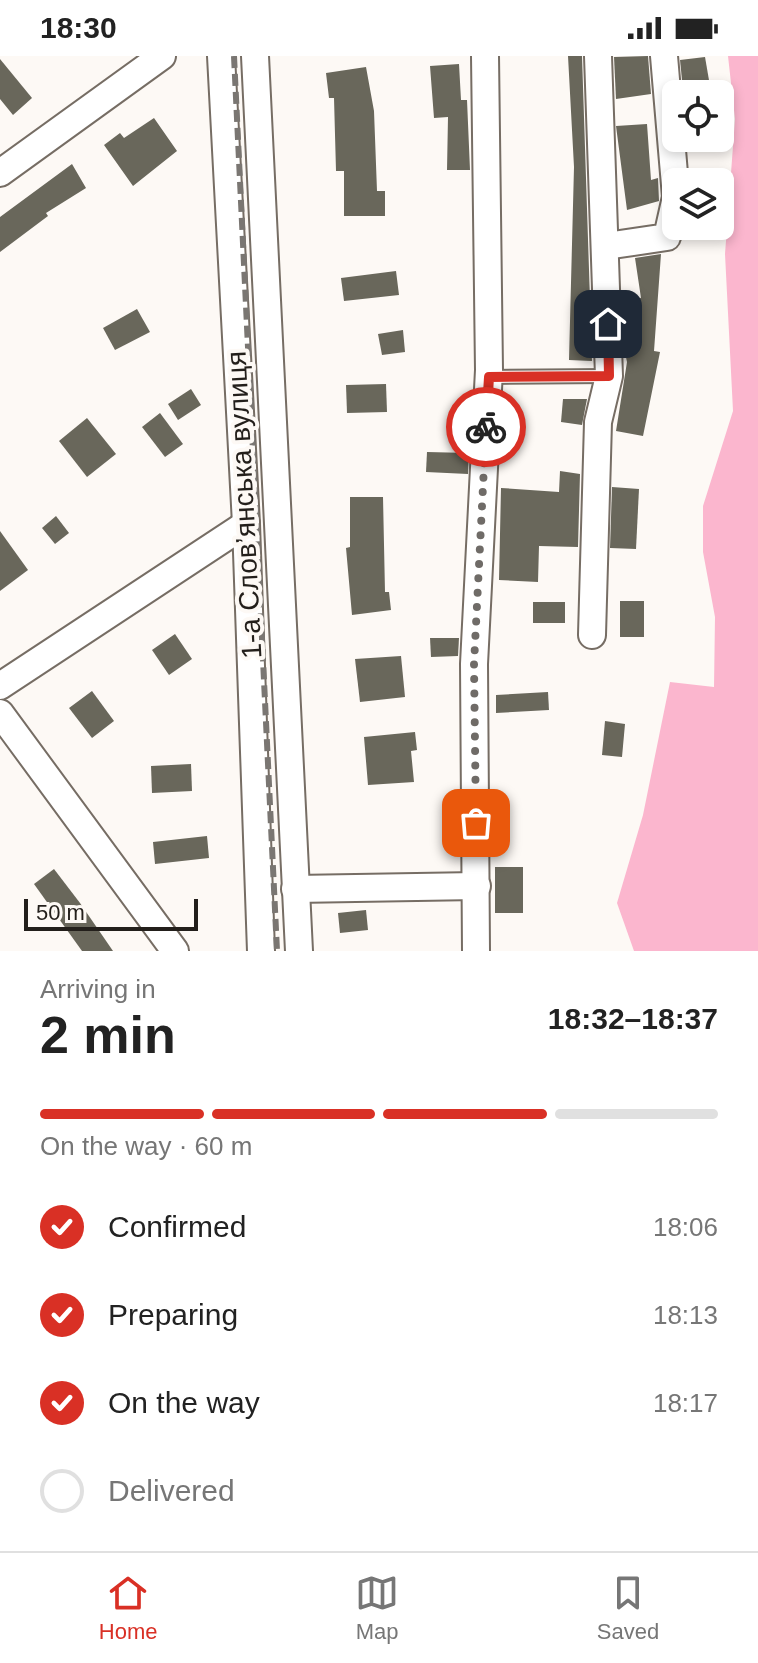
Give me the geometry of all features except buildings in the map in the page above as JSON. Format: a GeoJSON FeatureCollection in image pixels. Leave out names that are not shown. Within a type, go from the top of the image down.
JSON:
{"type":"FeatureCollection","features":[{"type":"Feature","properties":{"kind":"street"},"geometry":{"type":"LineString","coordinates":[[0,173],[162,56]]}},
{"type":"Feature","properties":{"kind":"street"},"geometry":{"type":"LineString","coordinates":[[221,56],[246,524],[261,951]]}},
{"type":"Feature","properties":{"kind":"street","name":"1-а Слов’янська вулиця"},"geometry":{"type":"LineString","coordinates":[[255,56],[299,951]]}},
{"type":"Feature","properties":{"kind":"street"},"geometry":{"type":"LineString","coordinates":[[476,951],[474,664],[489,377],[485,56]]}},
{"type":"Feature","properties":{"kind":"street"},"geometry":{"type":"LineString","coordinates":[[592,635],[598,422],[609,376],[598,56]]}},
{"type":"Feature","properties":{"kind":"street"},"geometry":{"type":"LineString","coordinates":[[606,246],[667,237],[676,197],[664,56]]}},
{"type":"Feature","properties":{"kind":"street"},"geometry":{"type":"LineString","coordinates":[[0,686],[246,524]]}},
{"type":"Feature","properties":{"kind":"street"},"geometry":{"type":"LineString","coordinates":[[0,713],[175,951]]}},
{"type":"Feature","properties":{"kind":"street"},"geometry":{"type":"LineString","coordinates":[[295,889],[477,886]]}},
{"type":"Feature","properties":{"kind":"lane"},"geometry":{"type":"LineString","coordinates":[[489,377],[609,376]]}},
{"type":"Feature","properties":{"kind":"shaded area"},"geometry":{"type":"Polygon","coordinates":[[[728,56],[758,56],[758,951],[634,951],[617,903],[643,815],[670,682],[714,687],[715,617],[703,552],[703,506],[733,411],[725,254],[726,240],[734,240],[734,168],[731,168],[735,119],[734,80],[731,80],[728,56]]]}},
{"type":"Feature","properties":{"kind":"railway"},"geometry":{"type":"LineString","coordinates":[[234,56],[277,951]]}},
{"type":"Feature","properties":{"kind":"way so far"},"geometry":{"type":"LineString","coordinates":[[476,823],[474,664],[486,427]]}},
{"type":"Feature","properties":{"kind":"route"},"geometry":{"type":"LineString","coordinates":[[486,427],[489,377],[609,376],[608,324]]}}]}
